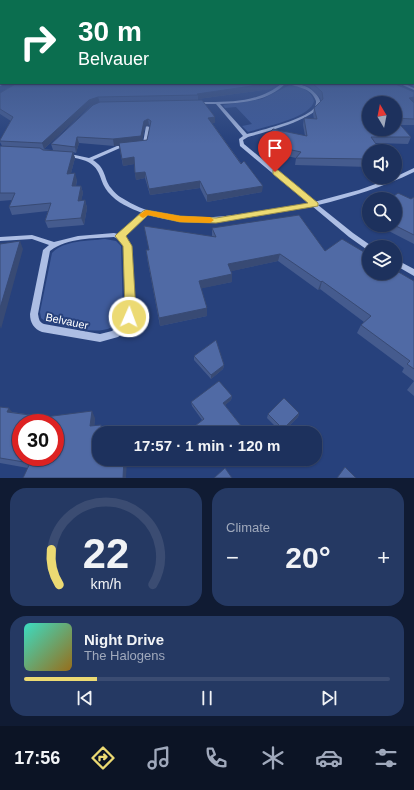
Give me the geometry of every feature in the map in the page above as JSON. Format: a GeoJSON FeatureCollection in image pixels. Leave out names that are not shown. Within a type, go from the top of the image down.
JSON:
{"type":"FeatureCollection","features":[{"type":"Feature","properties":{"kind":"street"},"geometry":{"type":"LineString","coordinates":[[193,103],[217,103],[250,99]]}},
{"type":"Feature","properties":{"kind":"street"},"geometry":{"type":"LineString","coordinates":[[318,99],[318,105],[315,109],[302,117],[246,136],[241,139],[242,145],[351,235],[362,242]]}},
{"type":"Feature","properties":{"kind":"street"},"geometry":{"type":"LineString","coordinates":[[217,103],[246,136]]}},
{"type":"Feature","properties":{"kind":"street"},"geometry":{"type":"LineString","coordinates":[[90,160],[119,147],[145,144],[148,127]]}},
{"type":"Feature","properties":{"kind":"street"},"geometry":{"type":"LineString","coordinates":[[60,154],[77,156],[90,160],[99,168],[108,189],[125,203],[146,213],[180,219],[216,220],[315,204],[392,181],[414,170]]}},
{"type":"Feature","properties":{"kind":"street"},"geometry":{"type":"LineString","coordinates":[[0,239],[32,237],[53,244],[67,240],[114,235],[120,236],[146,213]]}},
{"type":"Feature","properties":{"kind":"street","name":"Belvauer"},"geometry":{"type":"LineString","coordinates":[[53,244],[45,255],[34,314],[36,323],[42,328],[100,338],[115,334],[126,323],[129,317],[128,246],[126,241],[120,236]]}},
{"type":"Feature","properties":{"kind":"street"},"geometry":{"type":"LineString","coordinates":[[402,266],[414,273]]}},
{"type":"Feature","properties":{"kind":"shaded area"},"geometry":{"type":"Polygon","coordinates":[[[260,99],[314,99],[314,101],[311,107],[296,117],[248,132],[242,126],[252,124],[236,107],[225,108],[223,105],[260,99]]]}},
{"type":"Feature","properties":{"kind":"shaded area"},"geometry":{"type":"Polygon","coordinates":[[[105,239],[116,241],[121,246],[123,314],[118,323],[110,328],[89,330],[77,329],[46,322],[41,318],[40,312],[52,253],[70,243],[105,239]]]}},
{"type":"Feature","properties":{"kind":"building"},"geometry":{"type":"Polygon","coordinates":[[[0,99],[91,99],[42,143],[0,141],[13,117],[0,109],[0,99]]]}},
{"type":"Feature","properties":{"kind":"building"},"geometry":{"type":"Polygon","coordinates":[[[323,99],[362,99],[362,136],[402,136],[402,127],[411,137],[371,137],[376,144],[362,144],[362,159],[296,158],[301,152],[260,143],[273,129],[307,136],[304,118],[317,119],[314,108],[323,99]]]}},
{"type":"Feature","properties":{"kind":"building"},"geometry":{"type":"Polygon","coordinates":[[[402,99],[410,99],[414,103],[414,119],[402,118],[402,99]]]}},
{"type":"Feature","properties":{"kind":"building"},"geometry":{"type":"Polygon","coordinates":[[[202,100],[215,117],[208,118],[241,164],[244,161],[263,186],[207,195],[200,181],[149,189],[145,172],[135,173],[134,157],[122,159],[119,143],[147,140],[151,121],[148,119],[144,121],[141,136],[113,139],[77,137],[75,147],[51,144],[93,105],[100,102],[202,100]]]}},
{"type":"Feature","properties":{"kind":"building"},"geometry":{"type":"Polygon","coordinates":[[[0,146],[40,148],[43,150],[73,152],[67,174],[75,173],[72,186],[81,186],[78,201],[85,200],[81,218],[45,221],[51,203],[9,207],[15,193],[0,193],[0,146]]]}},
{"type":"Feature","properties":{"kind":"building"},"geometry":{"type":"Polygon","coordinates":[[[402,195],[411,199],[414,197],[414,235],[402,229],[402,195]]]}},
{"type":"Feature","properties":{"kind":"building"},"geometry":{"type":"Polygon","coordinates":[[[299,215],[325,251],[342,239],[362,251],[362,280],[402,280],[402,274],[414,281],[414,369],[407,364],[410,361],[361,325],[371,316],[322,281],[321,282],[280,254],[228,264],[232,274],[199,281],[207,308],[159,318],[146,250],[149,250],[144,226],[216,237],[212,228],[299,215]]]}},
{"type":"Feature","properties":{"kind":"building"},"geometry":{"type":"Polygon","coordinates":[[[20,241],[0,308],[0,244],[20,241]]]}},
{"type":"Feature","properties":{"kind":"building"},"geometry":{"type":"Polygon","coordinates":[[[216,340],[224,365],[211,375],[194,356],[216,340]]]}},
{"type":"Feature","properties":{"kind":"building"},"geometry":{"type":"Polygon","coordinates":[[[219,381],[232,396],[223,403],[241,426],[195,426],[204,419],[191,402],[219,381]]]}},
{"type":"Feature","properties":{"kind":"building"},"geometry":{"type":"Polygon","coordinates":[[[284,398],[299,413],[286,426],[280,426],[268,414],[284,398]]]}},
{"type":"Feature","properties":{"kind":"building"},"geometry":{"type":"Polygon","coordinates":[[[0,407],[9,408],[7,412],[22,414],[12,414],[12,460],[0,458],[0,407]]]}},
{"type":"Feature","properties":{"kind":"building"},"geometry":{"type":"Polygon","coordinates":[[[92,411],[90,426],[101,425],[101,426],[92,426],[92,466],[124,466],[123,478],[23,478],[29,466],[64,466],[64,415],[92,411]]]}},
{"type":"Feature","properties":{"kind":"building"},"geometry":{"type":"Polygon","coordinates":[[[345,467],[356,478],[337,478],[345,467]]]}},
{"type":"Feature","properties":{"kind":"building"},"geometry":{"type":"Polygon","coordinates":[[[225,468],[232,478],[214,478],[225,468]]]}},
{"type":"Feature","properties":{"kind":"slow traffic"},"geometry":{"type":"LineString","coordinates":[[143,215],[146,213],[180,219],[210,220]]}},
{"type":"Feature","properties":{"kind":"route"},"geometry":{"type":"LineString","coordinates":[[129,317],[128,246],[126,241],[120,236],[146,213],[180,219],[216,220],[315,204],[275,172]]}}]}
